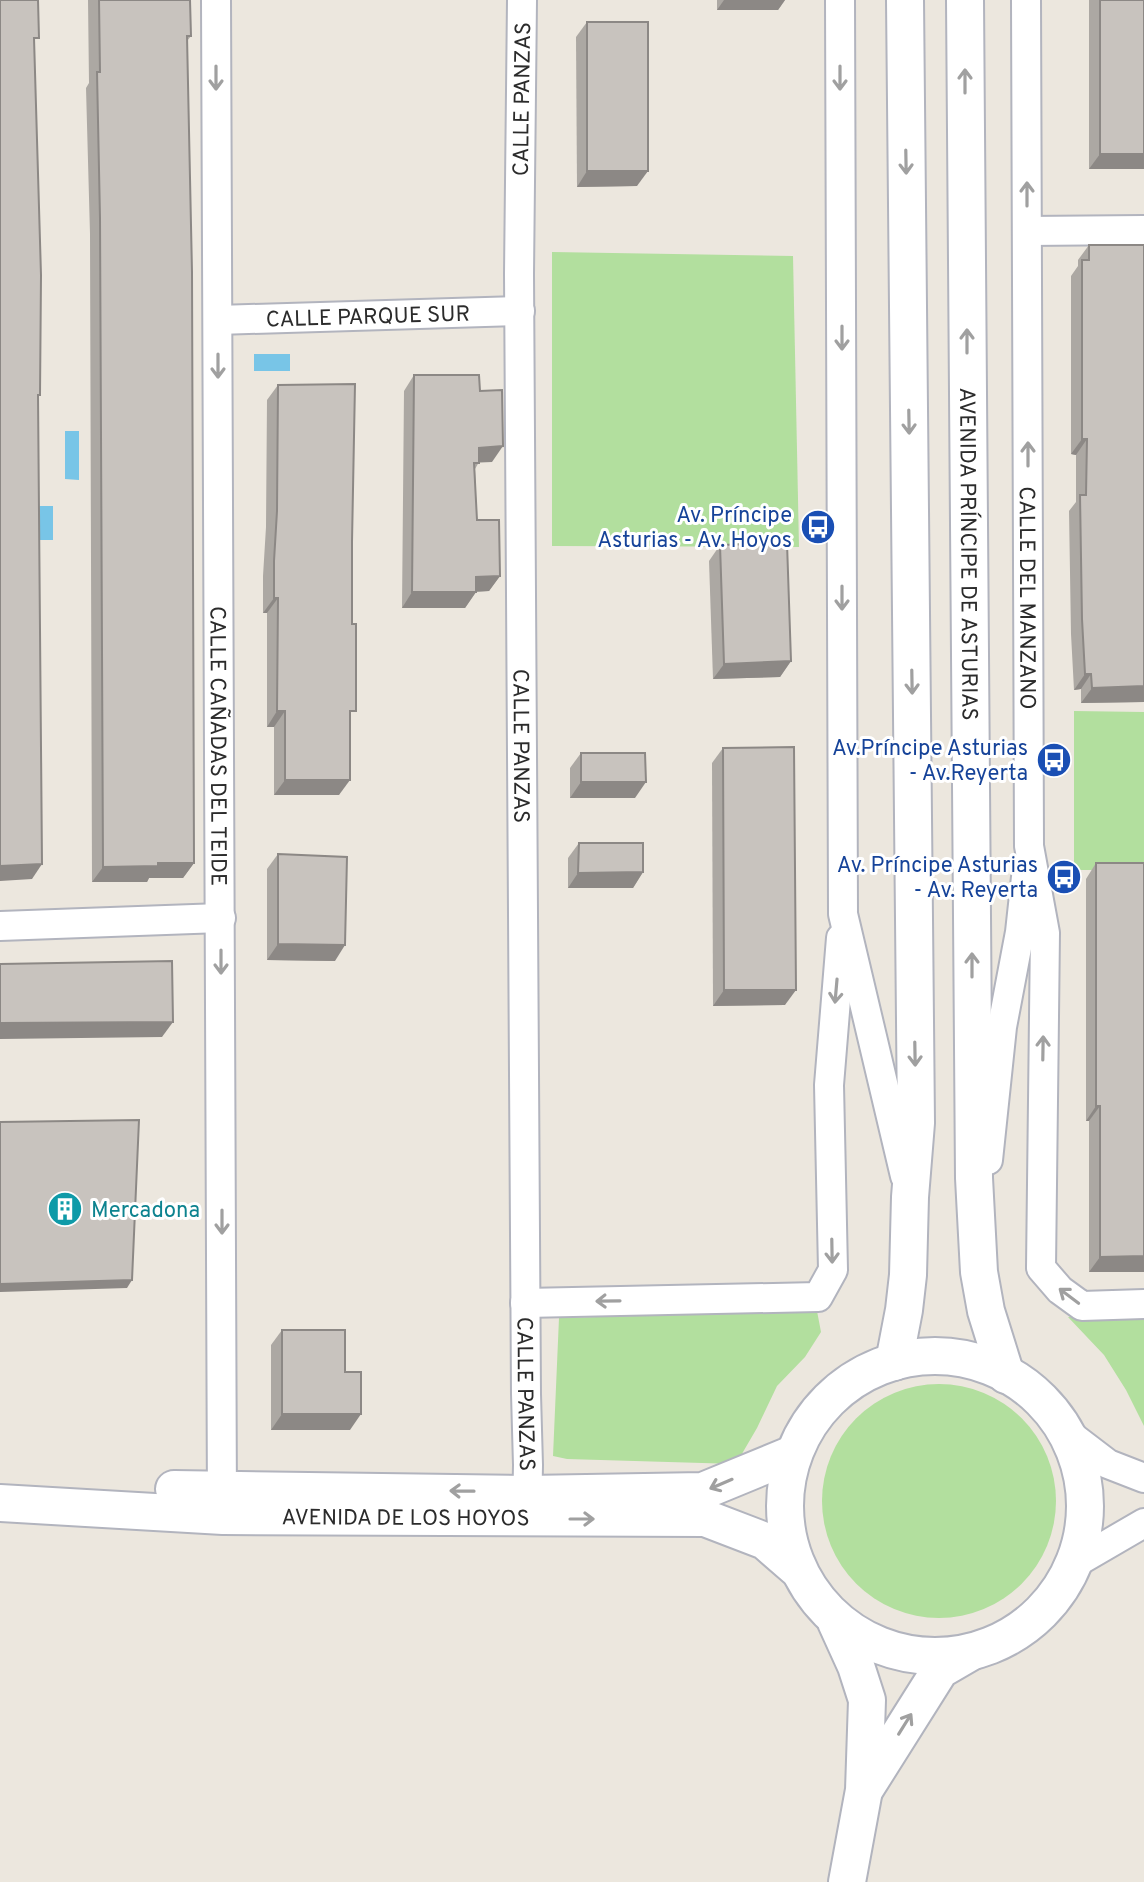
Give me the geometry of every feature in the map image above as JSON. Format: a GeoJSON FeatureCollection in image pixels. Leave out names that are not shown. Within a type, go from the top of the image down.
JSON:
{"type":"FeatureCollection","features":[{"type":"Feature","properties":{"kind":"street","name":"CALLE CAÑADAS DEL TEIDE"},"geometry":{"type":"LineString","coordinates":[[216,0],[222,1504]]}},
{"type":"Feature","properties":{"kind":"street","name":"CALLE PANZAS"},"geometry":{"type":"LineString","coordinates":[[522,0],[520,311],[527,1506]]}},
{"type":"Feature","properties":{"kind":"street"},"geometry":{"type":"LineString","coordinates":[[525,1303],[818,1297],[833,1270],[829,1085],[843,914],[840,0]]}},
{"type":"Feature","properties":{"kind":"street"},"geometry":{"type":"LineString","coordinates":[[894,1362],[908,1275],[916,1107],[905,0]]}},
{"type":"Feature","properties":{"kind":"street","name":"AVENIDA PRÍNCIPE DE ASTURIAS"},"geometry":{"type":"LineString","coordinates":[[965,0],[973,1146],[978,1253],[986,1311],[1006,1375]]}},
{"type":"Feature","properties":{"kind":"street","name":"CALLE DEL MANZANO"},"geometry":{"type":"LineString","coordinates":[[1026,0],[1029,846],[1045,933],[1041,1268],[1060,1290],[1082,1306],[1144,1304]]}},
{"type":"Feature","properties":{"kind":"street"},"geometry":{"type":"LineString","coordinates":[[1027,231],[1144,230]]}},
{"type":"Feature","properties":{"kind":"street","name":"CALLE PARQUE SUR"},"geometry":{"type":"LineString","coordinates":[[218,320],[520,311]]}},
{"type":"Feature","properties":{"kind":"street","name":"AVENIDA PRÍNCIPE DE ASTURIAS"},"geometry":{"type":"LineString","coordinates":[[978,1253],[1002,1027],[1020,932],[1029,846]]}},
{"type":"Feature","properties":{"kind":"street"},"geometry":{"type":"LineString","coordinates":[[843,914],[910,1197]]}},
{"type":"Feature","properties":{"kind":"street"},"geometry":{"type":"LineString","coordinates":[[0,926],[221,918]]}},
{"type":"Feature","properties":{"kind":"street"},"geometry":{"type":"LineString","coordinates":[[864,1790],[940,1670],[971,1652],[1013,1634],[1047,1604],[1072,1565],[1086,1529],[1089,1495],[1081,1453],[1062,1423],[1006,1375],[970,1361],[932,1356],[894,1362],[851,1381],[816,1413],[793,1454],[784,1492],[785,1531],[796,1568],[813,1598],[836,1622],[877,1647],[924,1657],[971,1652]]}},
{"type":"Feature","properties":{"kind":"street"},"geometry":{"type":"LineString","coordinates":[[1070,1435],[1108,1464],[1144,1478]]}},
{"type":"Feature","properties":{"kind":"street","name":"AVENIDA DE LOS HOYOS"},"geometry":{"type":"LineString","coordinates":[[527,1506],[703,1491],[793,1454]]}},
{"type":"Feature","properties":{"kind":"street","name":"AVENIDA DE LOS HOYOS"},"geometry":{"type":"LineString","coordinates":[[0,1482],[222,1504]]}},
{"type":"Feature","properties":{"kind":"street","name":"AVENIDA DE LOS HOYOS"},"geometry":{"type":"LineString","coordinates":[[0,1503],[527,1506],[705,1518],[765,1541],[796,1568]]}},
{"type":"Feature","properties":{"kind":"street"},"geometry":{"type":"LineString","coordinates":[[1072,1565],[1144,1523]]}},
{"type":"Feature","properties":{"kind":"street"},"geometry":{"type":"LineString","coordinates":[[836,1622],[867,1700],[864,1790],[847,1882]]}},
{"type":"Feature","properties":{"kind":"green space"},"geometry":{"type":"Polygon","coordinates":[[[552,252],[793,256],[799,547],[552,546],[552,252]]]}},
{"type":"Feature","properties":{"kind":"green space"},"geometry":{"type":"Polygon","coordinates":[[[1074,711],[1144,712],[1144,870],[1074,870],[1074,711]]]}},
{"type":"Feature","properties":{"kind":"green space"},"geometry":{"type":"Polygon","coordinates":[[[817,1311],[821,1332],[805,1357],[777,1386],[736,1464],[553,1456],[559,1318],[817,1311]]]}},
{"type":"Feature","properties":{"kind":"green space"},"geometry":{"type":"Polygon","coordinates":[[[1068,1317],[1144,1318],[1144,1426],[1104,1355],[1068,1317]]]}},
{"type":"Feature","properties":{"kind":"green space"},"geometry":{"type":"Polygon","coordinates":[[[939,1384],[962,1386],[984,1393],[1022,1418],[1047,1456],[1054,1478],[1054,1524],[1047,1546],[1022,1584],[984,1609],[962,1616],[939,1618],[916,1616],[894,1609],[856,1584],[831,1546],[824,1524],[822,1501],[824,1478],[831,1456],[856,1418],[894,1393],[916,1386],[939,1384]]]}},
{"type":"Feature","properties":{"kind":"water"},"geometry":{"type":"Polygon","coordinates":[[[254,354],[290,354],[290,371],[254,371],[254,354]]]}},
{"type":"Feature","properties":{"kind":"water"},"geometry":{"type":"Polygon","coordinates":[[[65,431],[79,431],[79,480],[65,479],[65,431]]]}},
{"type":"Feature","properties":{"kind":"water"},"geometry":{"type":"Polygon","coordinates":[[[34,506],[53,506],[53,540],[28,540],[34,506]]]}},
{"type":"Feature","properties":{"kind":"building"},"geometry":{"type":"Polygon","coordinates":[[[0,0],[38,0],[39,38],[34,38],[41,275],[38,395],[42,864],[0,866],[0,0]]]}},
{"type":"Feature","properties":{"kind":"building"},"geometry":{"type":"Polygon","coordinates":[[[99,0],[190,0],[191,36],[187,36],[192,272],[194,863],[103,867],[99,0]]]}},
{"type":"Feature","properties":{"kind":"building"},"geometry":{"type":"Polygon","coordinates":[[[1100,0],[1144,0],[1144,154],[1100,154],[1100,0]]]}},
{"type":"Feature","properties":{"kind":"building"},"geometry":{"type":"Polygon","coordinates":[[[587,22],[648,22],[648,171],[587,171],[587,22]]]}},
{"type":"Feature","properties":{"kind":"building"},"geometry":{"type":"Polygon","coordinates":[[[1089,245],[1144,245],[1144,686],[1092,688],[1091,674],[1085,674],[1080,495],[1086,495],[1087,439],[1082,439],[1082,260],[1089,260],[1089,245]]]}},
{"type":"Feature","properties":{"kind":"building"},"geometry":{"type":"Polygon","coordinates":[[[414,375],[479,375],[480,391],[502,390],[503,446],[479,448],[479,463],[474,463],[477,520],[499,520],[500,576],[476,577],[476,592],[412,592],[414,375]]]}},
{"type":"Feature","properties":{"kind":"building"},"geometry":{"type":"Polygon","coordinates":[[[355,384],[352,624],[356,624],[356,711],[350,711],[350,780],[285,780],[285,711],[277,711],[278,598],[274,598],[278,385],[355,384]]]}},
{"type":"Feature","properties":{"kind":"building"},"geometry":{"type":"Polygon","coordinates":[[[787,543],[791,661],[724,664],[720,545],[787,543]]]}},
{"type":"Feature","properties":{"kind":"building"},"geometry":{"type":"Polygon","coordinates":[[[794,747],[796,990],[724,990],[723,748],[794,747]]]}},
{"type":"Feature","properties":{"kind":"building"},"geometry":{"type":"Polygon","coordinates":[[[581,753],[645,753],[646,782],[581,782],[581,753]]]}},
{"type":"Feature","properties":{"kind":"building"},"geometry":{"type":"Polygon","coordinates":[[[579,843],[643,843],[643,872],[578,873],[579,843]]]}},
{"type":"Feature","properties":{"kind":"building"},"geometry":{"type":"Polygon","coordinates":[[[278,854],[347,857],[345,945],[278,944],[278,854]]]}},
{"type":"Feature","properties":{"kind":"building"},"geometry":{"type":"Polygon","coordinates":[[[1096,863],[1144,863],[1144,1256],[1100,1257],[1100,1106],[1096,1106],[1096,863]]]}},
{"type":"Feature","properties":{"kind":"building"},"geometry":{"type":"Polygon","coordinates":[[[172,961],[173,1022],[0,1023],[0,964],[172,961]]]}},
{"type":"Feature","properties":{"kind":"building","name":"Mercadona"},"geometry":{"type":"Polygon","coordinates":[[[139,1120],[132,1280],[0,1284],[0,1122],[139,1120]]]}},
{"type":"Feature","properties":{"kind":"building"},"geometry":{"type":"Polygon","coordinates":[[[282,1330],[345,1330],[345,1372],[361,1372],[361,1414],[282,1414],[282,1330]]]}},
{"type":"Feature","properties":{"kind":"place","name":"Av. Príncipe Asturias - Av. Hoyos"},"geometry":{"type":"Point","coordinates":[818,527]}},
{"type":"Feature","properties":{"kind":"place","name":"Av.Príncipe Asturias - Av.Reyerta"},"geometry":{"type":"Point","coordinates":[1054,760]}},
{"type":"Feature","properties":{"kind":"place","name":"Av. Príncipe Asturias - Av. Reyerta"},"geometry":{"type":"Point","coordinates":[1064,877]}},
{"type":"Feature","properties":{"kind":"place","name":"Mercadona"},"geometry":{"type":"Point","coordinates":[65,1209]}}]}
